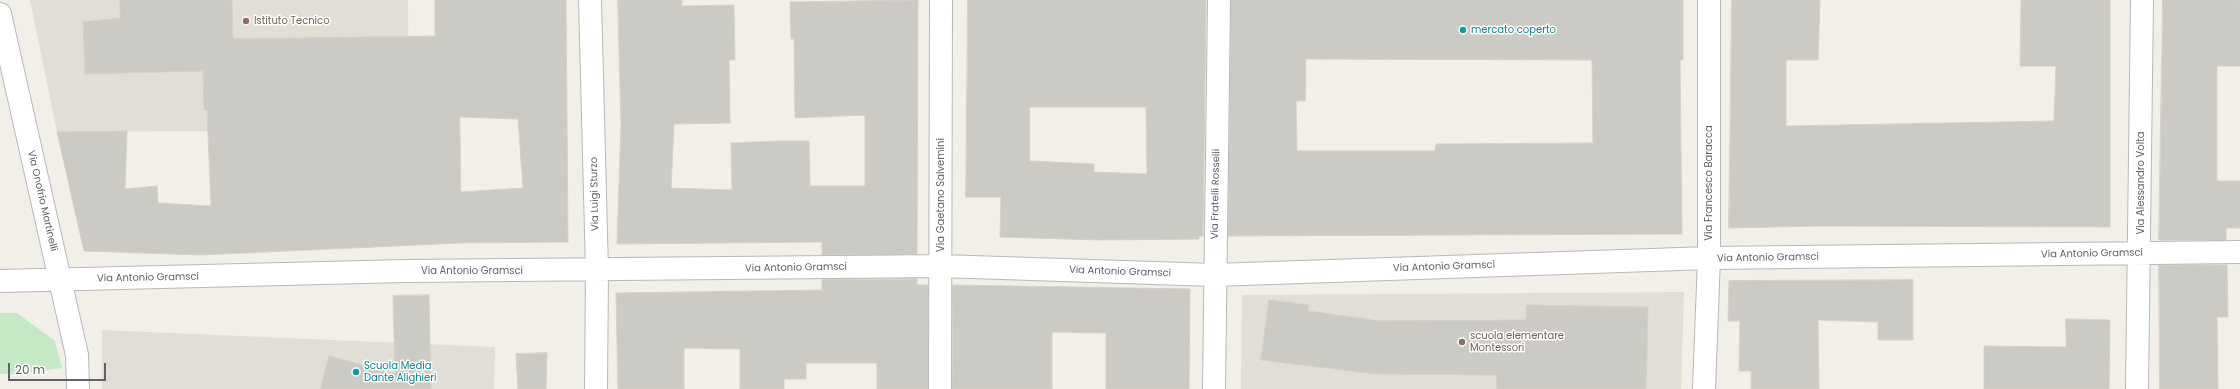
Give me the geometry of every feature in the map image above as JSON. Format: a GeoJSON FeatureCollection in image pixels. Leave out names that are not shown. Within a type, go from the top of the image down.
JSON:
{"type":"FeatureCollection","features":[{"type":"Feature","properties":{"kind":"street","name":"Via Luigi Sturzo"},"geometry":{"type":"LineString","coordinates":[[590,0],[597,271],[596,389]]}},
{"type":"Feature","properties":{"kind":"street","name":"Via Gaetano Salvemini"},"geometry":{"type":"LineString","coordinates":[[940,389],[941,0]]}},
{"type":"Feature","properties":{"kind":"street","name":"Via Fratelli Rosselli"},"geometry":{"type":"LineString","coordinates":[[1214,389],[1214,275],[1219,0]]}},
{"type":"Feature","properties":{"kind":"street","name":"Via Francesco Baracca"},"geometry":{"type":"LineString","coordinates":[[1704,389],[1709,258],[1709,0]]}},
{"type":"Feature","properties":{"kind":"street","name":"Via Alessandro Volta"},"geometry":{"type":"LineString","coordinates":[[2137,389],[2140,254],[2142,0]]}},
{"type":"Feature","properties":{"kind":"street","name":"Via Onofrio Martinelli"},"geometry":{"type":"LineString","coordinates":[[0,14],[77,355],[78,389]]}},
{"type":"Feature","properties":{"kind":"street","name":"Via Antonio Gramsci"},"geometry":{"type":"LineString","coordinates":[[0,281],[405,271],[597,271],[941,266],[1214,275],[1709,258],[2240,252]]}},
{"type":"Feature","properties":{"kind":"shaded area"},"geometry":{"type":"Polygon","coordinates":[[[30,0],[408,0],[409,130],[57,132],[30,0]]]}},
{"type":"Feature","properties":{"kind":"shaded area","name":"scuola elementare Montessori"},"geometry":{"type":"Polygon","coordinates":[[[1684,292],[1681,389],[1241,389],[1242,295],[1684,292]]]}},
{"type":"Feature","properties":{"kind":"shaded area"},"geometry":{"type":"Polygon","coordinates":[[[102,330],[495,347],[494,389],[102,389],[102,330]]]}},
{"type":"Feature","properties":{"kind":"green space"},"geometry":{"type":"Polygon","coordinates":[[[0,313],[17,313],[55,341],[62,368],[18,374],[0,374],[0,313]]]}},
{"type":"Feature","properties":{"kind":"building"},"geometry":{"type":"Polygon","coordinates":[[[120,0],[232,0],[233,39],[435,36],[435,0],[566,0],[568,242],[460,243],[201,255],[84,251],[57,132],[127,131],[125,189],[157,186],[158,203],[211,206],[207,110],[204,110],[203,71],[85,74],[83,22],[120,18],[120,0]],[[460,117],[461,192],[523,188],[518,119],[460,117]]]}},
{"type":"Feature","properties":{"kind":"building"},"geometry":{"type":"Polygon","coordinates":[[[618,0],[682,0],[682,6],[734,5],[735,60],[729,60],[730,123],[674,124],[671,188],[732,190],[731,143],[780,141],[809,141],[810,186],[865,186],[865,115],[795,118],[794,39],[791,39],[790,2],[918,0],[917,254],[822,255],[822,242],[617,244],[621,125],[618,0]]]}},
{"type":"Feature","properties":{"kind":"building"},"geometry":{"type":"Polygon","coordinates":[[[968,0],[1206,0],[1203,236],[1199,236],[1199,239],[1100,240],[1000,237],[1001,197],[966,197],[968,0]],[[1030,107],[1030,161],[1094,164],[1094,172],[1147,174],[1146,107],[1030,107]]]}},
{"type":"Feature","properties":{"kind":"building"},"geometry":{"type":"Polygon","coordinates":[[[1231,0],[1683,0],[1683,60],[1680,60],[1682,234],[1228,236],[1231,0]],[[1306,59],[1305,101],[1296,101],[1297,151],[1435,151],[1436,144],[1593,143],[1592,60],[1306,59]]]}},
{"type":"Feature","properties":{"kind":"building"},"geometry":{"type":"Polygon","coordinates":[[[1732,0],[1820,0],[1818,60],[1786,60],[1786,126],[2054,121],[2056,66],[2020,66],[2021,0],[2110,0],[2110,227],[1821,226],[1729,228],[1732,0]]]}},
{"type":"Feature","properties":{"kind":"building"},"geometry":{"type":"Polygon","coordinates":[[[2163,0],[2240,0],[2240,66],[2217,66],[2217,181],[2240,181],[2240,228],[2226,228],[2226,240],[2159,240],[2163,0]]]}},
{"type":"Feature","properties":{"kind":"building"},"geometry":{"type":"Polygon","coordinates":[[[2159,265],[2227,265],[2228,317],[2217,317],[2218,389],[2160,389],[2159,265]]]}},
{"type":"Feature","properties":{"kind":"building"},"geometry":{"type":"Polygon","coordinates":[[[917,279],[917,285],[928,285],[928,389],[877,389],[877,363],[806,363],[806,379],[784,379],[784,389],[740,389],[740,349],[684,348],[684,389],[618,389],[616,293],[822,290],[822,280],[917,279]]]}},
{"type":"Feature","properties":{"kind":"building"},"geometry":{"type":"Polygon","coordinates":[[[1913,280],[1913,340],[1878,340],[1878,322],[1818,320],[1819,389],[1751,389],[1751,371],[1739,371],[1740,321],[1728,321],[1729,281],[1913,280]]]}},
{"type":"Feature","properties":{"kind":"building"},"geometry":{"type":"Polygon","coordinates":[[[953,285],[1190,289],[1189,389],[1106,389],[1106,333],[1052,332],[1052,389],[952,389],[953,285]]]}},
{"type":"Feature","properties":{"kind":"building"},"geometry":{"type":"Polygon","coordinates":[[[429,295],[431,389],[320,389],[329,356],[395,374],[393,296],[429,295]]]}},
{"type":"Feature","properties":{"kind":"building","name":"scuola elementare Montessori"},"geometry":{"type":"Polygon","coordinates":[[[1269,300],[1309,305],[1308,311],[1379,321],[1526,320],[1526,305],[1648,307],[1646,389],[1497,389],[1496,375],[1375,374],[1261,360],[1269,300]]]}},
{"type":"Feature","properties":{"kind":"building"},"geometry":{"type":"Polygon","coordinates":[[[2066,319],[2110,320],[2109,389],[1984,389],[1984,346],[2066,347],[2066,319]]]}},
{"type":"Feature","properties":{"kind":"building"},"geometry":{"type":"Polygon","coordinates":[[[547,353],[546,389],[518,389],[516,354],[547,353]]]}},
{"type":"Feature","properties":{"kind":"place","name":"Istituto Tecnico"},"geometry":{"type":"Point","coordinates":[246,21]}},
{"type":"Feature","properties":{"kind":"place","name":"mercato coperto"},"geometry":{"type":"Point","coordinates":[1463,30]}},
{"type":"Feature","properties":{"kind":"place","name":"scuola elementare Montessori"},"geometry":{"type":"Point","coordinates":[1462,342]}},
{"type":"Feature","properties":{"kind":"place","name":"Scuola Media Dante Alighieri"},"geometry":{"type":"Point","coordinates":[356,372]}}]}
